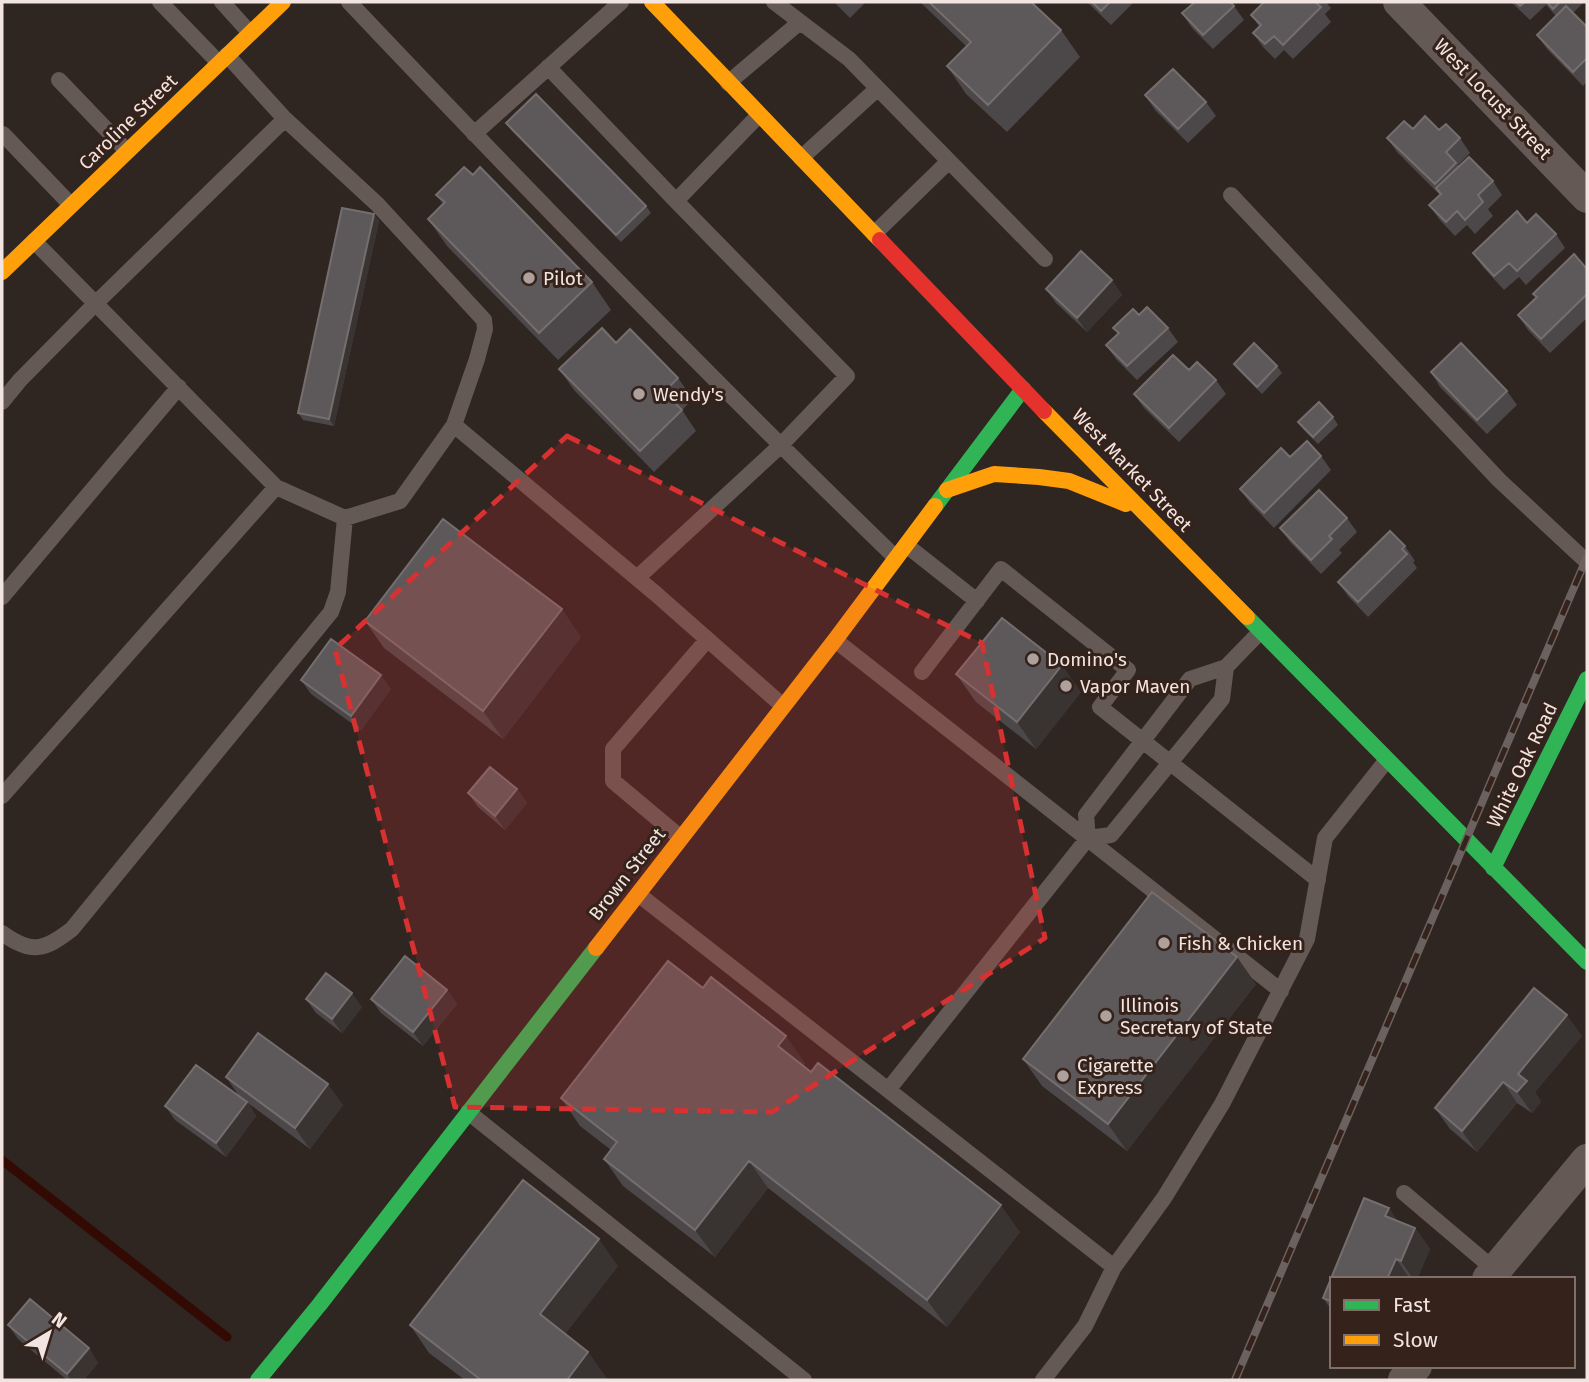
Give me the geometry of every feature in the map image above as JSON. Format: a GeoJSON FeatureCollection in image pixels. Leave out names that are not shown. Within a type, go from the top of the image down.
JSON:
{"type":"FeatureCollection","features":[{"type":"Feature","properties":{"kind":"street","name":"Caroline Street"},"geometry":{"type":"LineString","coordinates":[[2,272],[283,2]]}},
{"type":"Feature","properties":{"kind":"street","name":"West Market Street"},"geometry":{"type":"LineString","coordinates":[[652,2],[670,13],[758,116],[1260,632],[1587,962]]}},
{"type":"Feature","properties":{"kind":"street","name":"West Locust Street"},"geometry":{"type":"LineString","coordinates":[[1399,2],[1587,197]]}},
{"type":"Feature","properties":{"kind":"street","name":"Brown Street"},"geometry":{"type":"LineString","coordinates":[[258,1380],[835,639],[1023,389]]}},
{"type":"Feature","properties":{"kind":"street"},"geometry":{"type":"LineString","coordinates":[[947,490],[994,474],[1039,477],[1069,481],[1142,510]]}},
{"type":"Feature","properties":{"kind":"street","name":"White Oak Road"},"geometry":{"type":"LineString","coordinates":[[1493,868],[1587,679]]}},
{"type":"Feature","properties":{"kind":"street"},"geometry":{"type":"LineString","coordinates":[[1492,1275],[1587,1160]]}},
{"type":"Feature","properties":{"kind":"lane"},"geometry":{"type":"LineString","coordinates":[[34,241],[276,487],[345,518],[400,501],[454,425],[477,359],[485,320],[377,204],[160,2]]}},
{"type":"Feature","properties":{"kind":"lane"},"geometry":{"type":"LineString","coordinates":[[222,2],[250,33]]}},
{"type":"Feature","properties":{"kind":"lane"},"geometry":{"type":"LineString","coordinates":[[349,2],[474,134],[780,446],[901,552],[977,601]]}},
{"type":"Feature","properties":{"kind":"lane"},"geometry":{"type":"LineString","coordinates":[[474,134],[621,2]]}},
{"type":"Feature","properties":{"kind":"lane"},"geometry":{"type":"LineString","coordinates":[[774,2],[849,59],[1045,259]]}},
{"type":"Feature","properties":{"kind":"lane"},"geometry":{"type":"LineString","coordinates":[[728,83],[800,22]]}},
{"type":"Feature","properties":{"kind":"lane"},"geometry":{"type":"LineString","coordinates":[[548,67],[847,376],[780,446],[637,578]]}},
{"type":"Feature","properties":{"kind":"lane"},"geometry":{"type":"LineString","coordinates":[[59,80],[127,151]]}},
{"type":"Feature","properties":{"kind":"lane"},"geometry":{"type":"LineString","coordinates":[[800,158],[877,89]]}},
{"type":"Feature","properties":{"kind":"lane"},"geometry":{"type":"LineString","coordinates":[[676,201],[758,116]]}},
{"type":"Feature","properties":{"kind":"lane"},"geometry":{"type":"LineString","coordinates":[[2,402],[95,304],[285,119]]}},
{"type":"Feature","properties":{"kind":"lane"},"geometry":{"type":"LineString","coordinates":[[3,134],[71,205]]}},
{"type":"Feature","properties":{"kind":"lane"},"geometry":{"type":"LineString","coordinates":[[873,234],[948,161]]}},
{"type":"Feature","properties":{"kind":"lane"},"geometry":{"type":"LineString","coordinates":[[1231,195],[1499,480],[1587,562]]}},
{"type":"Feature","properties":{"kind":"lane"},"geometry":{"type":"LineString","coordinates":[[2,597],[179,387]]}},
{"type":"Feature","properties":{"kind":"lane"},"geometry":{"type":"LineString","coordinates":[[454,425],[637,578],[783,706]]}},
{"type":"Feature","properties":{"kind":"lane"},"geometry":{"type":"LineString","coordinates":[[2,796],[276,487]]}},
{"type":"Feature","properties":{"kind":"lane"},"geometry":{"type":"LineString","coordinates":[[2,933],[19,945],[33,949],[54,944],[72,929],[331,612],[338,592],[345,518]]}},
{"type":"Feature","properties":{"kind":"lane"},"geometry":{"type":"LineString","coordinates":[[922,672],[1002,569],[1128,670],[1100,707],[1318,880]]}},
{"type":"Feature","properties":{"kind":"lane"},"geometry":{"type":"LineString","coordinates":[[888,1090],[1088,838],[1086,816],[1190,679],[1226,667],[1260,632]]}},
{"type":"Feature","properties":{"kind":"lane"},"geometry":{"type":"LineString","coordinates":[[835,639],[1281,991]]}},
{"type":"Feature","properties":{"kind":"lane"},"geometry":{"type":"LineString","coordinates":[[681,838],[612,781],[613,748],[707,640]]}},
{"type":"Feature","properties":{"kind":"lane"},"geometry":{"type":"LineString","coordinates":[[1088,838],[1111,835],[1222,699],[1226,667]]}},
{"type":"Feature","properties":{"kind":"lane"},"geometry":{"type":"LineString","coordinates":[[1042,1380],[1085,1326],[1114,1267],[1164,1198],[1222,1104],[1307,939],[1325,838],[1387,760]]}},
{"type":"Feature","properties":{"kind":"lane"},"geometry":{"type":"LineString","coordinates":[[638,894],[1114,1267]]}},
{"type":"Feature","properties":{"kind":"lane"},"geometry":{"type":"LineString","coordinates":[[468,1112],[804,1380]]}},
{"type":"Feature","properties":{"kind":"lane"},"geometry":{"type":"LineString","coordinates":[[1404,1193],[1492,1275]]}},
{"type":"Feature","properties":{"kind":"highlighted area"},"geometry":{"type":"Polygon","coordinates":[[[567,436],[982,643],[1045,938],[772,1112],[455,1107],[335,649],[567,436]]]}},
{"type":"Feature","properties":{"kind":"building"},"geometry":{"type":"Polygon","coordinates":[[[929,2],[1031,2],[1061,30],[988,105],[947,66],[971,42],[929,2]]]}},
{"type":"Feature","properties":{"kind":"building"},"geometry":{"type":"Polygon","coordinates":[[[1092,2],[1110,2],[1101,11],[1092,2]]]}},
{"type":"Feature","properties":{"kind":"building"},"geometry":{"type":"Polygon","coordinates":[[[1195,2],[1230,2],[1234,6],[1203,35],[1182,13],[1195,2]]]}},
{"type":"Feature","properties":{"kind":"building"},"geometry":{"type":"Polygon","coordinates":[[[1264,2],[1315,2],[1321,7],[1283,45],[1274,36],[1265,44],[1253,33],[1261,25],[1251,15],[1264,2]]]}},
{"type":"Feature","properties":{"kind":"building"},"geometry":{"type":"Polygon","coordinates":[[[1547,2],[1560,2],[1553,9],[1547,2]]]}},
{"type":"Feature","properties":{"kind":"building"},"geometry":{"type":"Polygon","coordinates":[[[1566,6],[1587,27],[1587,58],[1573,72],[1537,35],[1566,6]]]}},
{"type":"Feature","properties":{"kind":"building"},"geometry":{"type":"Polygon","coordinates":[[[1173,69],[1206,102],[1178,129],[1145,95],[1173,69]]]}},
{"type":"Feature","properties":{"kind":"building","name":"Pilot"},"geometry":{"type":"Polygon","coordinates":[[[536,94],[646,206],[616,235],[506,123],[536,94]]]}},
{"type":"Feature","properties":{"kind":"building"},"geometry":{"type":"Polygon","coordinates":[[[1425,116],[1439,130],[1446,124],[1460,138],[1446,152],[1456,163],[1435,184],[1387,138],[1404,121],[1413,129],[1425,116]]]}},
{"type":"Feature","properties":{"kind":"building"},"geometry":{"type":"Polygon","coordinates":[[[1469,157],[1493,181],[1478,195],[1483,202],[1465,220],[1457,211],[1446,222],[1429,205],[1441,194],[1436,188],[1469,157]]]}},
{"type":"Feature","properties":{"kind":"building","name":"Pilot"},"geometry":{"type":"Polygon","coordinates":[[[464,167],[473,175],[480,167],[592,282],[539,333],[428,219],[445,202],[436,195],[464,167]]]}},
{"type":"Feature","properties":{"kind":"building"},"geometry":{"type":"Polygon","coordinates":[[[342,208],[374,214],[329,419],[298,413],[342,208]]]}},
{"type":"Feature","properties":{"kind":"building"},"geometry":{"type":"Polygon","coordinates":[[[1517,211],[1527,223],[1536,214],[1556,234],[1517,271],[1509,263],[1494,276],[1473,253],[1517,211]]]}},
{"type":"Feature","properties":{"kind":"building"},"geometry":{"type":"Polygon","coordinates":[[[1081,251],[1112,280],[1077,318],[1046,289],[1081,251]]]}},
{"type":"Feature","properties":{"kind":"building"},"geometry":{"type":"Polygon","coordinates":[[[1574,254],[1587,269],[1587,294],[1541,339],[1518,315],[1537,297],[1533,294],[1574,254]]]}},
{"type":"Feature","properties":{"kind":"building"},"geometry":{"type":"Polygon","coordinates":[[[1147,307],[1168,328],[1127,366],[1106,345],[1119,333],[1113,328],[1133,309],[1139,315],[1147,307]]]}},
{"type":"Feature","properties":{"kind":"building"},"geometry":{"type":"Polygon","coordinates":[[[602,328],[616,343],[630,329],[678,378],[664,392],[682,410],[640,451],[559,369],[602,328]]]}},
{"type":"Feature","properties":{"kind":"building"},"geometry":{"type":"Polygon","coordinates":[[[1254,343],[1277,366],[1257,387],[1234,364],[1254,343]]]}},
{"type":"Feature","properties":{"kind":"building"},"geometry":{"type":"Polygon","coordinates":[[[1461,343],[1507,391],[1477,420],[1431,372],[1461,343]]]}},
{"type":"Feature","properties":{"kind":"building"},"geometry":{"type":"Polygon","coordinates":[[[1173,355],[1189,370],[1197,362],[1216,380],[1169,428],[1134,394],[1173,355]]]}},
{"type":"Feature","properties":{"kind":"building"},"geometry":{"type":"Polygon","coordinates":[[[1319,402],[1333,417],[1313,437],[1298,422],[1319,402]]]}},
{"type":"Feature","properties":{"kind":"building"},"geometry":{"type":"Polygon","coordinates":[[[1307,441],[1321,456],[1264,513],[1240,489],[1281,448],[1290,457],[1307,441]]]}},
{"type":"Feature","properties":{"kind":"building"},"geometry":{"type":"Polygon","coordinates":[[[1319,490],[1347,518],[1329,536],[1332,539],[1311,560],[1280,528],[1319,490]]]}},
{"type":"Feature","properties":{"kind":"building"},"geometry":{"type":"Polygon","coordinates":[[[443,519],[562,609],[483,711],[365,621],[443,519]]]}},
{"type":"Feature","properties":{"kind":"building"},"geometry":{"type":"Polygon","coordinates":[[[1390,531],[1405,546],[1402,549],[1407,554],[1358,602],[1338,582],[1390,531]]]}},
{"type":"Feature","properties":{"kind":"building"},"geometry":{"type":"Polygon","coordinates":[[[1002,618],[1062,665],[1017,722],[956,674],[1002,618]]]}},
{"type":"Feature","properties":{"kind":"building"},"geometry":{"type":"Polygon","coordinates":[[[331,639],[381,675],[351,716],[301,680],[331,639]]]}},
{"type":"Feature","properties":{"kind":"building"},"geometry":{"type":"Polygon","coordinates":[[[490,767],[517,789],[495,816],[468,793],[490,767]]]}},
{"type":"Feature","properties":{"kind":"building"},"geometry":{"type":"Polygon","coordinates":[[[1152,892],[1237,957],[1108,1124],[1023,1059],[1152,892]]]}},
{"type":"Feature","properties":{"kind":"building"},"geometry":{"type":"Polygon","coordinates":[[[405,956],[447,990],[413,1032],[371,999],[405,956]]]}},
{"type":"Feature","properties":{"kind":"building"},"geometry":{"type":"Polygon","coordinates":[[[668,961],[703,988],[711,977],[786,1036],[778,1046],[811,1072],[818,1063],[1001,1205],[927,1300],[749,1161],[695,1230],[604,1159],[617,1142],[561,1098],[668,961]]]}},
{"type":"Feature","properties":{"kind":"building"},"geometry":{"type":"Polygon","coordinates":[[[326,973],[352,993],[332,1019],[306,999],[326,973]]]}},
{"type":"Feature","properties":{"kind":"building"},"geometry":{"type":"Polygon","coordinates":[[[1534,988],[1567,1015],[1518,1074],[1527,1081],[1517,1092],[1503,1082],[1462,1131],[1435,1108],[1534,988]]]}},
{"type":"Feature","properties":{"kind":"building"},"geometry":{"type":"Polygon","coordinates":[[[258,1033],[328,1084],[295,1128],[226,1077],[258,1033]]]}},
{"type":"Feature","properties":{"kind":"building"},"geometry":{"type":"Polygon","coordinates":[[[196,1065],[247,1102],[216,1143],[165,1106],[196,1065]]]}},
{"type":"Feature","properties":{"kind":"building"},"geometry":{"type":"Polygon","coordinates":[[[523,1180],[599,1239],[540,1314],[588,1352],[567,1380],[481,1380],[410,1325],[523,1180]]]}},
{"type":"Feature","properties":{"kind":"building"},"geometry":{"type":"Polygon","coordinates":[[[1364,1198],[1389,1208],[1385,1216],[1415,1228],[1401,1261],[1396,1259],[1388,1277],[1332,1277],[1364,1198]]]}},
{"type":"Feature","properties":{"kind":"building"},"geometry":{"type":"Polygon","coordinates":[[[1330,1281],[1330,1301],[1323,1298],[1330,1281]]]}},
{"type":"Feature","properties":{"kind":"building"},"geometry":{"type":"Polygon","coordinates":[[[30,1299],[89,1348],[67,1374],[8,1325],[30,1299]]]}},
{"type":"Feature","properties":{"kind":"waterway"},"geometry":{"type":"LineString","coordinates":[[2,1160],[227,1337]]}},
{"type":"Feature","properties":{"kind":"railway"},"geometry":{"type":"LineString","coordinates":[[1235,1380],[1587,557]]}},
{"type":"Feature","properties":{"kind":"traffic: fast"},"geometry":{"type":"LineString","coordinates":[[935,506],[1023,389]]}},
{"type":"Feature","properties":{"kind":"traffic: fast"},"geometry":{"type":"LineString","coordinates":[[1247,617],[1587,962]]}},
{"type":"Feature","properties":{"kind":"traffic: fast"},"geometry":{"type":"LineString","coordinates":[[1493,868],[1587,679]]}},
{"type":"Feature","properties":{"kind":"traffic: fast"},"geometry":{"type":"LineString","coordinates":[[258,1380],[596,948]]}},
{"type":"Feature","properties":{"kind":"traffic: slow"},"geometry":{"type":"LineString","coordinates":[[2,272],[283,2]]}},
{"type":"Feature","properties":{"kind":"traffic: slow"},"geometry":{"type":"LineString","coordinates":[[652,2],[880,240]]}},
{"type":"Feature","properties":{"kind":"traffic: slow"},"geometry":{"type":"LineString","coordinates":[[1044,411],[1247,617]]}},
{"type":"Feature","properties":{"kind":"traffic: slow"},"geometry":{"type":"LineString","coordinates":[[947,490],[994,474],[1039,477],[1069,481],[1126,504]]}},
{"type":"Feature","properties":{"kind":"traffic: slow"},"geometry":{"type":"LineString","coordinates":[[596,948],[835,640],[935,506]]}},
{"type":"Feature","properties":{"kind":"traffic: jam"},"geometry":{"type":"LineString","coordinates":[[880,240],[1044,411]]}},
{"type":"Feature","properties":{"kind":"place","name":"Pilot"},"geometry":{"type":"Point","coordinates":[529,278]}},
{"type":"Feature","properties":{"kind":"place","name":"Wendy's"},"geometry":{"type":"Point","coordinates":[639,394]}},
{"type":"Feature","properties":{"kind":"place","name":"Domino's"},"geometry":{"type":"Point","coordinates":[1033,659]}},
{"type":"Feature","properties":{"kind":"place","name":"Vapor Maven"},"geometry":{"type":"Point","coordinates":[1066,686]}},
{"type":"Feature","properties":{"kind":"place","name":"Fish & Chicken"},"geometry":{"type":"Point","coordinates":[1164,943]}},
{"type":"Feature","properties":{"kind":"place","name":"Illinois Secretary of State"},"geometry":{"type":"Point","coordinates":[1106,1016]}},
{"type":"Feature","properties":{"kind":"place","name":"Cigarette Express"},"geometry":{"type":"Point","coordinates":[1063,1076]}}]}
